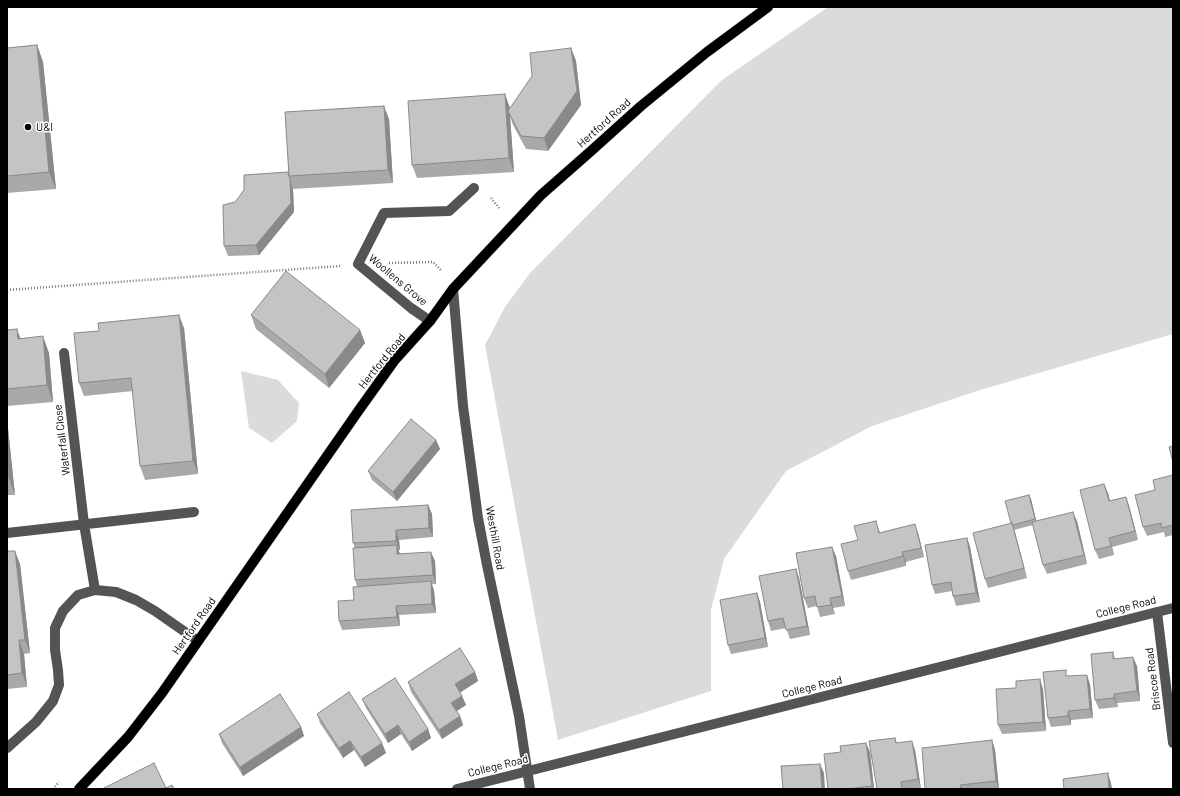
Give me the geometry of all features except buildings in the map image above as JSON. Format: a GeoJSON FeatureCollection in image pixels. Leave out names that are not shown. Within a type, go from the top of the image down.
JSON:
{"type":"FeatureCollection","features":[{"type":"Feature","properties":{"kind":"main road","name":"Hertford Road"},"geometry":{"type":"LineString","coordinates":[[79,789],[128,736],[162,693],[363,404],[394,361],[430,321],[453,289],[541,195],[641,106],[707,52],[768,7]]}},
{"type":"Feature","properties":{"kind":"street","name":"Woollens Grove"},"geometry":{"type":"LineString","coordinates":[[430,321],[411,308],[358,264],[384,213],[449,211],[474,188]]}},
{"type":"Feature","properties":{"kind":"street","name":"Westhill Road"},"geometry":{"type":"LineString","coordinates":[[453,289],[463,406],[478,518],[510,671],[530,789]]}},
{"type":"Feature","properties":{"kind":"street","name":"Waterfall Close"},"geometry":{"type":"LineString","coordinates":[[64,353],[84,524],[96,590]]}},
{"type":"Feature","properties":{"kind":"street"},"geometry":{"type":"LineString","coordinates":[[7,533],[194,512]]}},
{"type":"Feature","properties":{"kind":"street"},"geometry":{"type":"LineString","coordinates":[[7,748],[36,722],[53,701],[59,685],[55,650],[55,628],[62,611],[78,595],[96,590],[116,592],[136,600],[173,623],[198,641]]}},
{"type":"Feature","properties":{"kind":"street","name":"College Road"},"geometry":{"type":"LineString","coordinates":[[457,789],[1173,608]]}},
{"type":"Feature","properties":{"kind":"street","name":"Briscoe Road"},"geometry":{"type":"LineString","coordinates":[[1158,612],[1173,743]]}},
{"type":"Feature","properties":{"kind":"path"},"geometry":{"type":"LineString","coordinates":[[7,290],[358,264],[432,262],[443,272],[453,289]]}},
{"type":"Feature","properties":{"kind":"shaded area"},"geometry":{"type":"Polygon","coordinates":[[[828,7],[1173,7],[1173,334],[980,390],[872,426],[786,471],[724,559],[711,610],[711,691],[558,740],[485,345],[505,307],[530,273],[722,80],[828,7]]]}},
{"type":"Feature","properties":{"kind":"shaded area"},"geometry":{"type":"Polygon","coordinates":[[[241,371],[278,380],[299,403],[297,421],[272,443],[249,428],[241,371]]]}},
{"type":"Feature","properties":{"kind":"place","name":"U&I"},"geometry":{"type":"Point","coordinates":[28,127]}}]}
